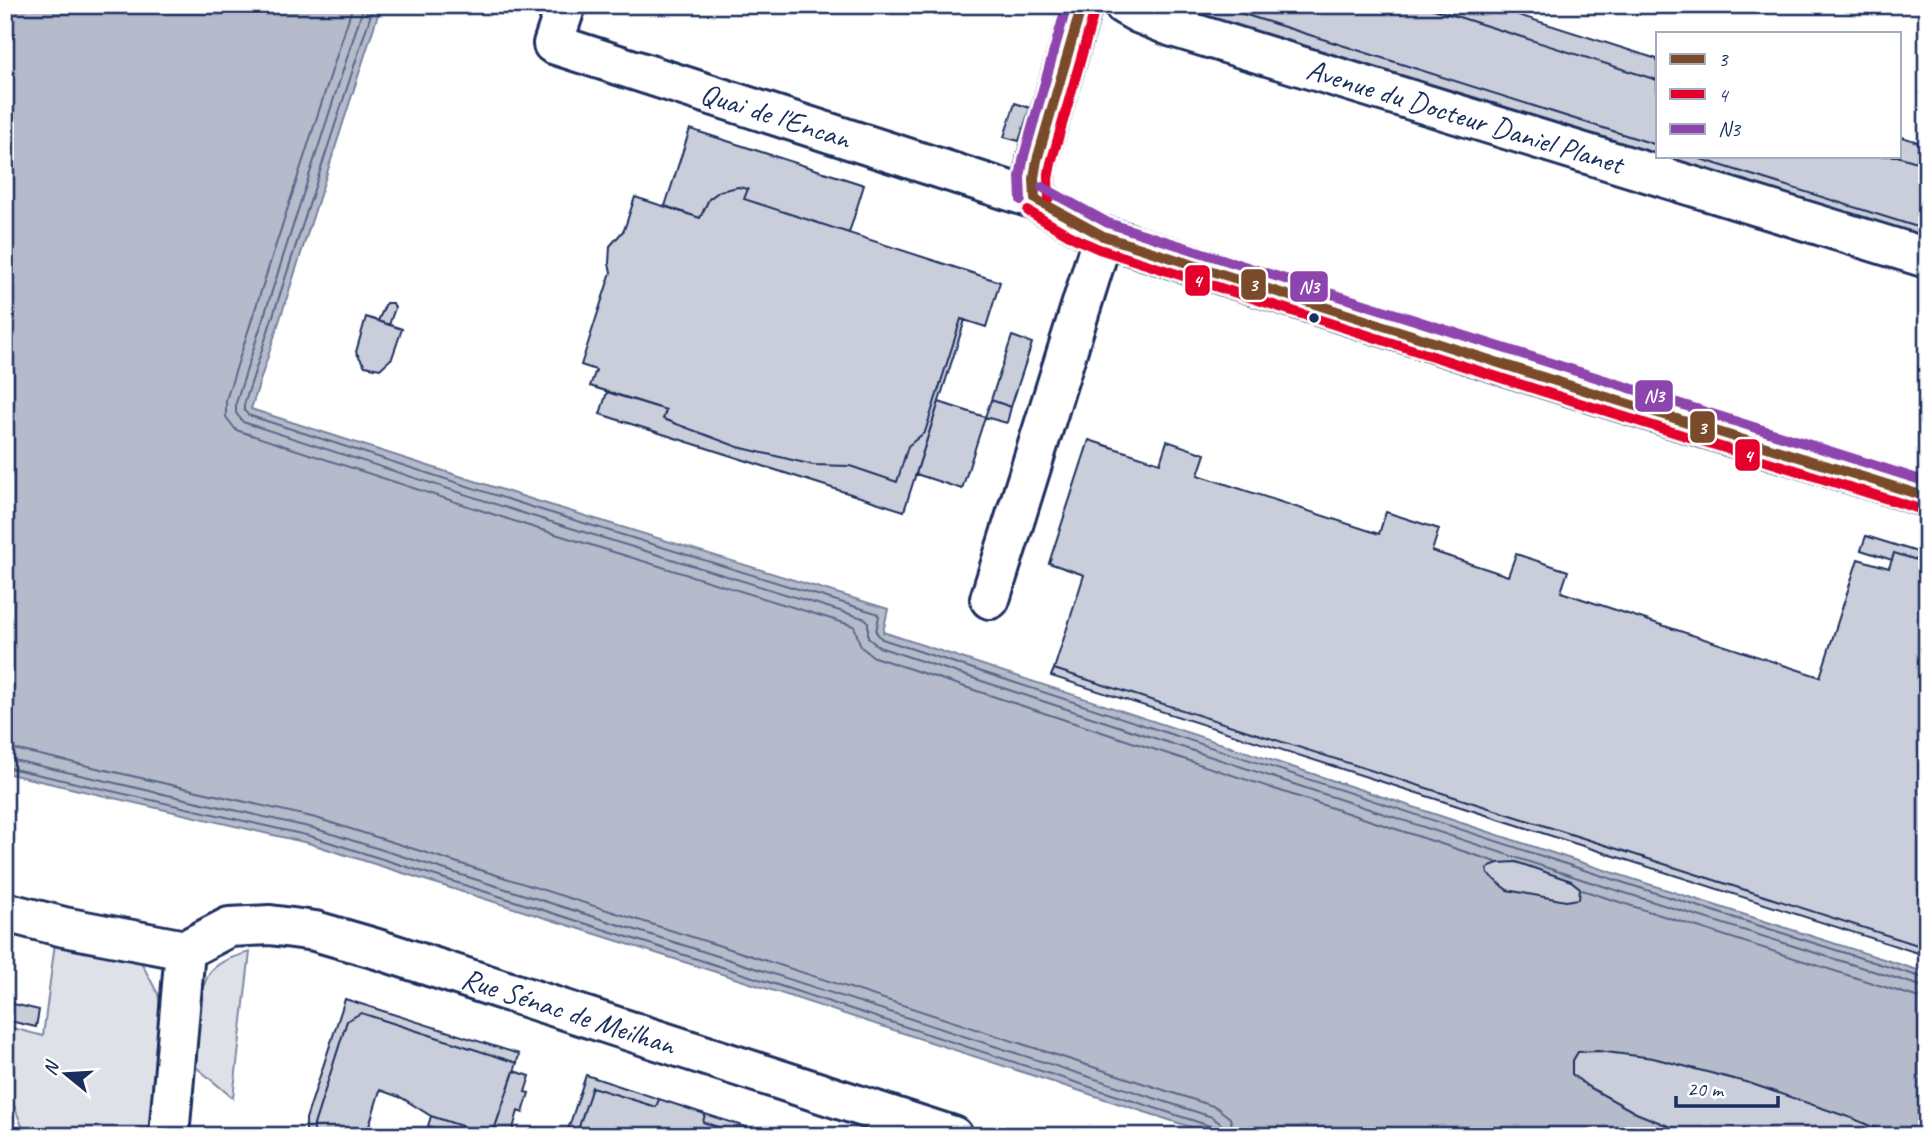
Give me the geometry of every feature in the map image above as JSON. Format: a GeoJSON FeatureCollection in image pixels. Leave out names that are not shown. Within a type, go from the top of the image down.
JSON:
{"type":"FeatureCollection","features":[{"type":"Feature","properties":{"kind":"street","name":"Quai de l'Encan"},"geometry":{"type":"LineString","coordinates":[[566,5],[553,44],[1035,199]]}},
{"type":"Feature","properties":{"kind":"street"},"geometry":{"type":"LineString","coordinates":[[1082,5],[1034,178],[1035,199],[1083,227],[1103,236],[1523,371],[1927,497]]}},
{"type":"Feature","properties":{"kind":"street","name":"Avenue du Docteur Daniel Planet"},"geometry":{"type":"LineString","coordinates":[[1124,5],[1173,27],[1927,258]]}},
{"type":"Feature","properties":{"kind":"street"},"geometry":{"type":"LineString","coordinates":[[990,599],[1103,236]]}},
{"type":"Feature","properties":{"kind":"street"},"geometry":{"type":"LineString","coordinates":[[5,912],[64,927],[185,950],[169,1136]]}},
{"type":"Feature","properties":{"kind":"street","name":"Rue Sénac de Meilhan"},"geometry":{"type":"LineString","coordinates":[[185,950],[229,927],[270,925],[315,931],[953,1136]]}},
{"type":"Feature","properties":{"kind":"shaded area"},"geometry":{"type":"Polygon","coordinates":[[[56,935],[141,962],[158,994],[161,1009],[148,1136],[26,1136],[5,1083],[5,1026],[43,1036],[56,935]]]}},
{"type":"Feature","properties":{"kind":"shaded area"},"geometry":{"type":"Polygon","coordinates":[[[250,952],[233,1098],[196,1067],[200,1003],[211,971],[224,961],[250,952]]]}},
{"type":"Feature","properties":{"kind":"water"},"geometry":{"type":"Polygon","coordinates":[[[5,5],[381,5],[251,409],[537,501],[888,609],[883,632],[1592,866],[1927,973],[1927,1136],[1218,1136],[719,973],[308,843],[5,773],[5,5]]]}},
{"type":"Feature","properties":{"kind":"building"},"geometry":{"type":"Polygon","coordinates":[[[1196,5],[1215,5],[1656,145],[1656,158],[1697,158],[1927,230],[1927,251],[1191,19],[1196,5]]]}},
{"type":"Feature","properties":{"kind":"building"},"geometry":{"type":"Polygon","coordinates":[[[1215,5],[1421,5],[1656,80],[1656,145],[1215,5]]]}},
{"type":"Feature","properties":{"kind":"building"},"geometry":{"type":"Polygon","coordinates":[[[1421,5],[1487,5],[1656,59],[1656,80],[1421,5]]]}},
{"type":"Feature","properties":{"kind":"building"},"geometry":{"type":"Polygon","coordinates":[[[1015,103],[1030,108],[1019,141],[1004,137],[1015,103]]]}},
{"type":"Feature","properties":{"kind":"building"},"geometry":{"type":"Polygon","coordinates":[[[690,129],[864,185],[849,233],[744,199],[748,189],[738,187],[720,191],[709,199],[700,218],[665,206],[690,129]]]}},
{"type":"Feature","properties":{"kind":"building"},"geometry":{"type":"Polygon","coordinates":[[[1900,136],[1927,145],[1927,165],[1900,157],[1900,136]]]}},
{"type":"Feature","properties":{"kind":"building"},"geometry":{"type":"Polygon","coordinates":[[[1900,157],[1927,165],[1927,230],[1697,158],[1900,157]]]}},
{"type":"Feature","properties":{"kind":"building"},"geometry":{"type":"Polygon","coordinates":[[[738,187],[748,189],[744,199],[1000,282],[986,327],[961,319],[925,432],[908,446],[897,482],[850,466],[813,465],[738,447],[663,419],[666,410],[590,386],[596,370],[581,365],[611,272],[610,246],[624,230],[635,197],[700,218],[709,199],[720,191],[738,187]]]}},
{"type":"Feature","properties":{"kind":"building"},"geometry":{"type":"Polygon","coordinates":[[[386,303],[393,303],[395,308],[389,325],[378,321],[386,303]]]}},
{"type":"Feature","properties":{"kind":"building"},"geometry":{"type":"Polygon","coordinates":[[[366,317],[402,329],[392,358],[380,369],[365,366],[356,352],[366,317]]]}},
{"type":"Feature","properties":{"kind":"building"},"geometry":{"type":"Polygon","coordinates":[[[961,319],[965,320],[904,511],[600,414],[607,392],[666,410],[663,419],[738,447],[813,465],[850,466],[897,482],[908,446],[925,432],[961,319]]]}},
{"type":"Feature","properties":{"kind":"building"},"geometry":{"type":"Polygon","coordinates":[[[1012,336],[1032,343],[1011,407],[991,400],[1012,336]]]}},
{"type":"Feature","properties":{"kind":"building"},"geometry":{"type":"Polygon","coordinates":[[[991,400],[1011,407],[1007,423],[985,417],[991,400]]]}},
{"type":"Feature","properties":{"kind":"building"},"geometry":{"type":"Polygon","coordinates":[[[939,402],[985,417],[962,489],[916,474],[939,402]]]}},
{"type":"Feature","properties":{"kind":"building"},"geometry":{"type":"Polygon","coordinates":[[[1089,440],[1160,463],[1167,441],[1205,454],[1198,475],[1379,534],[1386,512],[1439,529],[1432,551],[1508,576],[1516,554],[1568,571],[1561,592],[1820,677],[1858,559],[1889,568],[1894,553],[1927,563],[1927,948],[1054,669],[1084,575],[1049,563],[1089,440]]]}},
{"type":"Feature","properties":{"kind":"building"},"geometry":{"type":"Polygon","coordinates":[[[1866,536],[1927,555],[1926,563],[1894,553],[1892,560],[1861,550],[1866,536]]]}},
{"type":"Feature","properties":{"kind":"building"},"geometry":{"type":"Polygon","coordinates":[[[1054,669],[1927,948],[1927,956],[1051,676],[1054,669]]]}},
{"type":"Feature","properties":{"kind":"building"},"geometry":{"type":"Polygon","coordinates":[[[1516,862],[1571,881],[1580,888],[1579,899],[1566,901],[1507,890],[1488,874],[1487,869],[1490,866],[1516,862]]]}},
{"type":"Feature","properties":{"kind":"building"},"geometry":{"type":"Polygon","coordinates":[[[345,999],[519,1054],[517,1063],[361,1013],[347,1021],[314,1125],[314,1136],[306,1136],[306,1119],[345,999]]]}},
{"type":"Feature","properties":{"kind":"building"},"geometry":{"type":"Polygon","coordinates":[[[5,1002],[39,1010],[36,1027],[5,1020],[5,1002]]]}},
{"type":"Feature","properties":{"kind":"building"},"geometry":{"type":"Polygon","coordinates":[[[361,1013],[517,1063],[492,1136],[431,1116],[402,1098],[380,1090],[366,1136],[314,1136],[314,1125],[347,1021],[361,1013]]]}},
{"type":"Feature","properties":{"kind":"building"},"geometry":{"type":"Polygon","coordinates":[[[1598,1051],[1653,1058],[1749,1083],[1854,1119],[1893,1136],[1693,1136],[1636,1113],[1587,1086],[1572,1074],[1572,1062],[1578,1052],[1598,1051]]]}},
{"type":"Feature","properties":{"kind":"building"},"geometry":{"type":"Polygon","coordinates":[[[514,1071],[530,1076],[525,1092],[529,1093],[523,1113],[518,1111],[511,1136],[492,1136],[514,1071]]]}},
{"type":"Feature","properties":{"kind":"building"},"geometry":{"type":"Polygon","coordinates":[[[586,1075],[659,1099],[656,1107],[592,1087],[576,1136],[566,1136],[586,1075]]]}},
{"type":"Feature","properties":{"kind":"building"},"geometry":{"type":"Polygon","coordinates":[[[592,1087],[656,1107],[659,1099],[705,1114],[703,1122],[744,1136],[576,1136],[592,1087]]]}},
{"type":"Feature","properties":{"kind":"building"},"geometry":{"type":"Polygon","coordinates":[[[705,1114],[774,1136],[744,1136],[703,1122],[705,1114]]]}},
{"type":"Feature","properties":{"kind":"building"},"geometry":{"type":"Polygon","coordinates":[[[431,1116],[492,1136],[458,1136],[428,1126],[431,1116]]]}},
{"type":"Feature","properties":{"kind":"transit line","name":"N3"},"geometry":{"type":"LineString","coordinates":[[1021,200],[1020,177],[1024,156],[1067,5]]}},
{"type":"Feature","properties":{"kind":"transit line","name":"3"},"geometry":{"type":"LineString","coordinates":[[1035,199],[1037,160],[1082,5]]}},
{"type":"Feature","properties":{"kind":"transit line","name":"4"},"geometry":{"type":"LineString","coordinates":[[1049,198],[1051,163],[1095,9]]}},
{"type":"Feature","properties":{"kind":"transit line","name":"N3"},"geometry":{"type":"LineString","coordinates":[[1042,187],[1108,223],[1927,482]]}},
{"type":"Feature","properties":{"kind":"transit line","name":"3"},"geometry":{"type":"LineString","coordinates":[[1035,199],[1103,236],[1927,497]]}},
{"type":"Feature","properties":{"kind":"transit line","name":"4"},"geometry":{"type":"LineString","coordinates":[[1028,211],[1099,249],[1923,510]]}}]}
